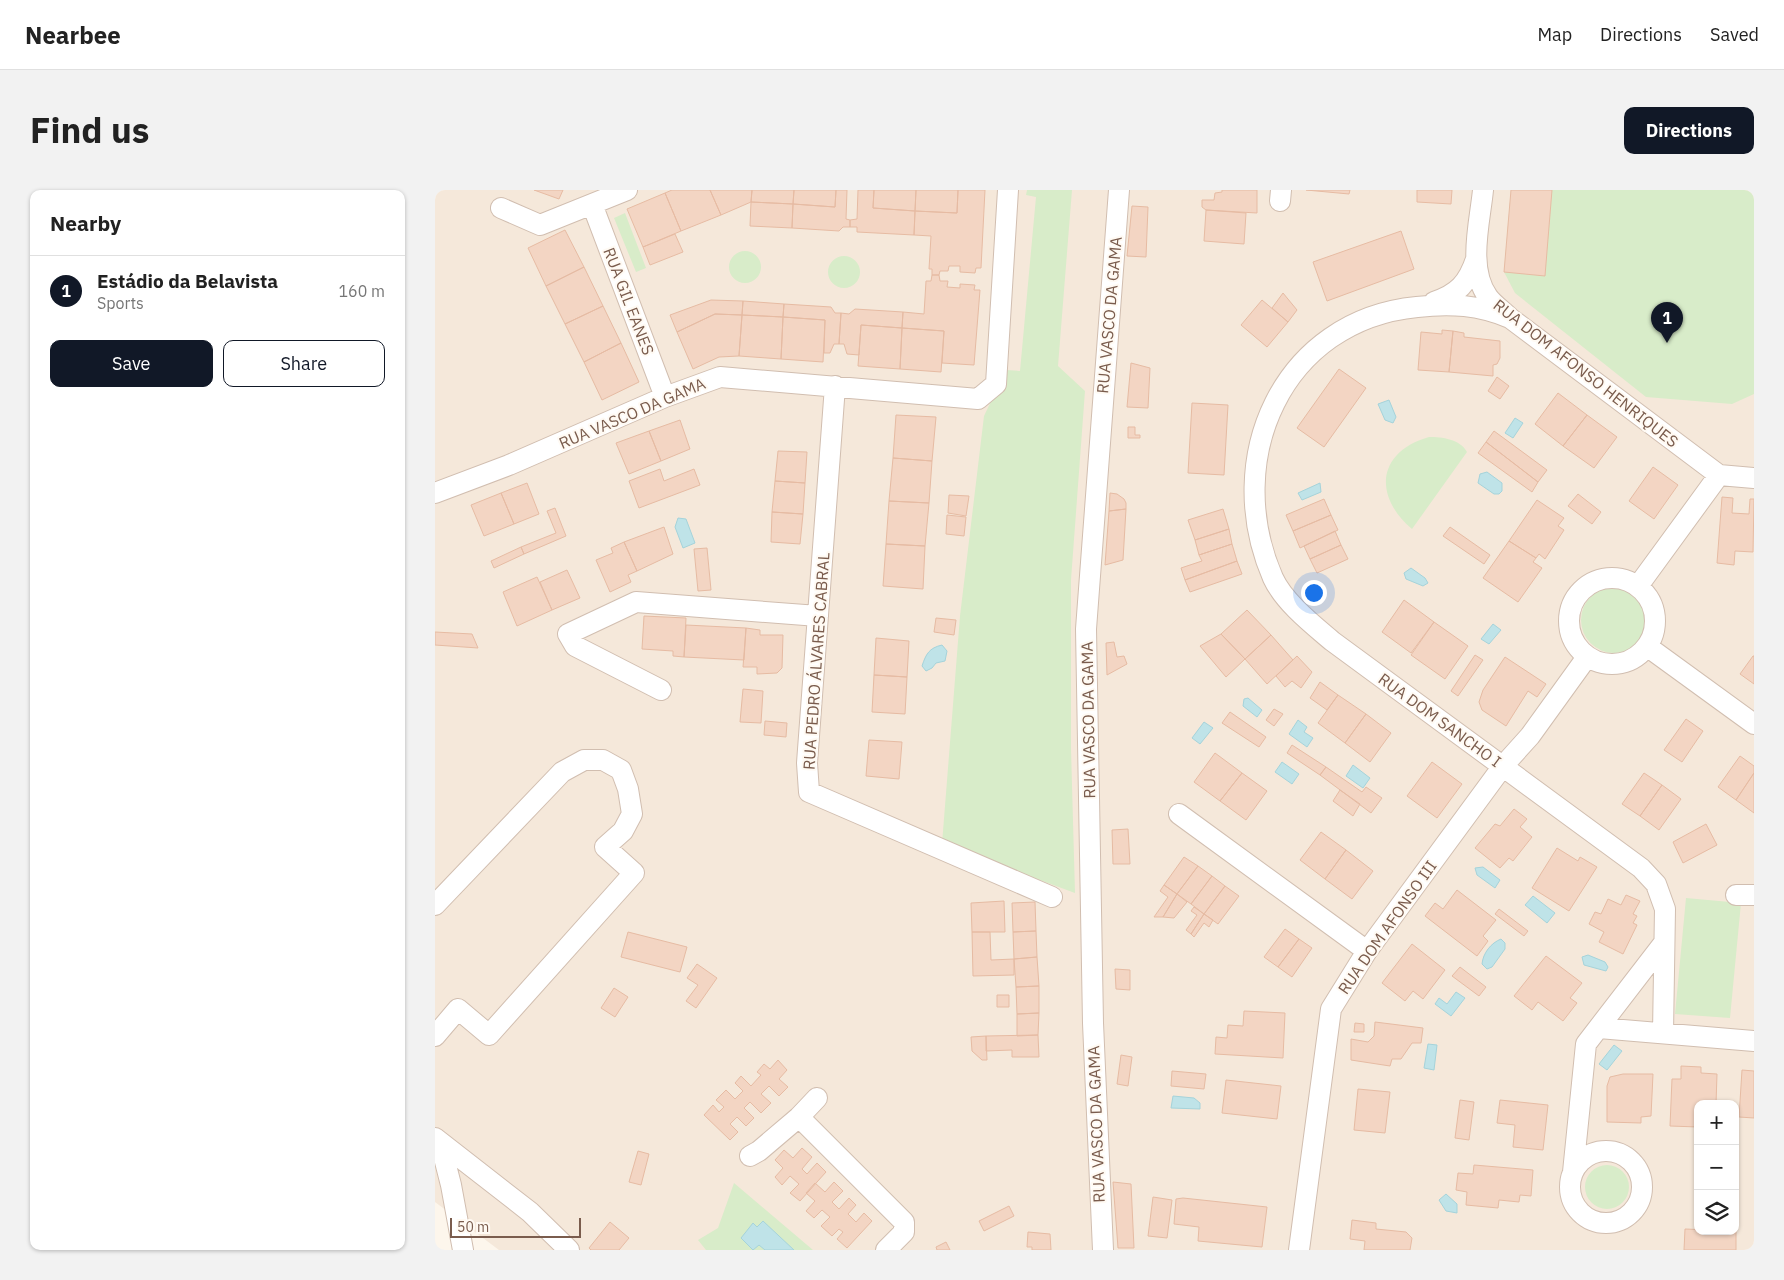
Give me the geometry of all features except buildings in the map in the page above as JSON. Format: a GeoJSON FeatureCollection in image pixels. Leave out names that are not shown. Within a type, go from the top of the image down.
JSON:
{"type":"FeatureCollection","features":[{"type":"Feature","properties":{"kind":"street"},"geometry":{"type":"LineString","coordinates":[[501,208],[541,224],[627,190]]}},
{"type":"Feature","properties":{"kind":"street","name":"RUA VASCO DA GAMA"},"geometry":{"type":"LineString","coordinates":[[435,494],[509,465],[665,397],[720,377],[978,399],[997,384],[1008,190]]}},
{"type":"Feature","properties":{"kind":"street","name":"RUA VASCO DA GAMA"},"geometry":{"type":"LineString","coordinates":[[1103,1250],[1093,1042],[1086,629],[1119,190]]}},
{"type":"Feature","properties":{"kind":"street","name":"RUA DOM AFONSO HENRIQUES"},"geometry":{"type":"LineString","coordinates":[[1483,190],[1477,258],[1479,280],[1488,297],[1510,318],[1719,475]]}},
{"type":"Feature","properties":{"kind":"street","name":"RUA GIL EANES"},"geometry":{"type":"LineString","coordinates":[[592,204],[665,397]]}},
{"type":"Feature","properties":{"kind":"street"},"geometry":{"type":"LineString","coordinates":[[1424,306],[1448,297],[1463,287],[1471,275],[1477,258]]}},
{"type":"Feature","properties":{"kind":"street"},"geometry":{"type":"LineString","coordinates":[[1424,306],[1448,304],[1472,306],[1510,318]]}},
{"type":"Feature","properties":{"kind":"street","name":"RUA DOM SANCHO I"},"geometry":{"type":"LineString","coordinates":[[1424,306],[1394,309],[1364,318],[1337,332],[1313,351],[1289,380],[1270,412],[1256,456],[1253,500],[1261,538],[1274,579],[1300,614],[1332,642],[1641,868],[1656,884],[1665,909],[1663,1033]]}},
{"type":"Feature","properties":{"kind":"street","name":"RUA PEDRO ÁLVARES CABRAL"},"geometry":{"type":"LineString","coordinates":[[835,386],[807,764],[809,792],[1052,897]]}},
{"type":"Feature","properties":{"kind":"street"},"geometry":{"type":"LineString","coordinates":[[1638,586],[1719,475],[1754,478]]}},
{"type":"Feature","properties":{"kind":"street"},"geometry":{"type":"LineString","coordinates":[[1607,578],[1623,579],[1638,586],[1645,592],[1653,606],[1656,621],[1653,638],[1648,647],[1627,662],[1613,664],[1599,662],[1587,657],[1577,647],[1571,635],[1569,620],[1572,605],[1583,589],[1596,580],[1607,578]]}},
{"type":"Feature","properties":{"kind":"street"},"geometry":{"type":"LineString","coordinates":[[661,690],[575,646],[568,634],[637,602],[818,616]]}},
{"type":"Feature","properties":{"kind":"street"},"geometry":{"type":"LineString","coordinates":[[1648,647],[1754,724]]}},
{"type":"Feature","properties":{"kind":"street","name":"RUA DOM AFONSO III"},"geometry":{"type":"LineString","coordinates":[[1299,1248],[1331,1008],[1367,951],[1503,766],[1530,736],[1587,657]]}},
{"type":"Feature","properties":{"kind":"street"},"geometry":{"type":"LineString","coordinates":[[435,905],[562,772],[584,760],[603,760],[621,770],[628,788],[632,814],[623,831],[605,847],[634,874],[489,1034],[457,1009],[435,1036]]}},
{"type":"Feature","properties":{"kind":"street"},"geometry":{"type":"LineString","coordinates":[[1179,814],[1367,951]]}},
{"type":"Feature","properties":{"kind":"street"},"geometry":{"type":"LineString","coordinates":[[1573,1172],[1585,1157],[1599,1151],[1611,1151],[1623,1155],[1633,1163],[1641,1179],[1639,1201],[1632,1211],[1622,1219],[1610,1222],[1591,1219],[1579,1210],[1572,1199],[1570,1184],[1579,1125],[1586,1044],[1663,944]]}},
{"type":"Feature","properties":{"kind":"street"},"geometry":{"type":"LineString","coordinates":[[1599,1028],[1754,1041]]}},
{"type":"Feature","properties":{"kind":"street"},"geometry":{"type":"LineString","coordinates":[[751,1156],[799,1116],[817,1098]]}},
{"type":"Feature","properties":{"kind":"street"},"geometry":{"type":"LineString","coordinates":[[799,1116],[904,1222],[903,1232],[886,1250]]}},
{"type":"Feature","properties":{"kind":"street"},"geometry":{"type":"LineString","coordinates":[[1579,1125],[1585,1144],[1599,1151]]}},
{"type":"Feature","properties":{"kind":"street"},"geometry":{"type":"LineString","coordinates":[[438,1140],[451,1184],[463,1250]]}},
{"type":"Feature","properties":{"kind":"street"},"geometry":{"type":"LineString","coordinates":[[438,1140],[530,1212],[569,1250]]}},
{"type":"Feature","properties":{"kind":"shaded area"},"geometry":{"type":"Polygon","coordinates":[[[435,190],[1754,190],[1754,1250],[499,1250],[435,1202],[435,190]]]}},
{"type":"Feature","properties":{"kind":"green space"},"geometry":{"type":"Polygon","coordinates":[[[1027,190],[1072,190],[1058,366],[1085,391],[1071,580],[1071,749],[1075,893],[942,844],[960,616],[984,416],[1006,370],[1020,371],[1036,197],[1026,195],[1027,190]]]}},
{"type":"Feature","properties":{"kind":"green space"},"geometry":{"type":"Polygon","coordinates":[[[1511,190],[1754,190],[1754,394],[1732,404],[1646,397],[1515,293],[1504,272],[1511,190]]]}},
{"type":"Feature","properties":{"kind":"green space"},"geometry":{"type":"Polygon","coordinates":[[[625,213],[646,268],[636,272],[614,218],[625,213]]]}},
{"type":"Feature","properties":{"kind":"green space"},"geometry":{"type":"Polygon","coordinates":[[[745,251],[751,252],[756,256],[760,261],[760,273],[756,278],[751,282],[745,283],[739,282],[734,278],[730,273],[729,267],[730,261],[734,256],[739,252],[745,251]]]}},
{"type":"Feature","properties":{"kind":"green space"},"geometry":{"type":"Polygon","coordinates":[[[844,256],[850,257],[855,261],[859,266],[859,278],[855,283],[850,287],[844,288],[838,287],[833,283],[829,278],[828,272],[829,266],[833,261],[838,257],[844,256]]]}},
{"type":"Feature","properties":{"kind":"green space"},"geometry":{"type":"Polygon","coordinates":[[[1429,437],[1445,438],[1460,444],[1467,452],[1412,529],[1399,516],[1391,503],[1386,476],[1390,464],[1399,453],[1412,444],[1429,437]]]}},
{"type":"Feature","properties":{"kind":"green space"},"geometry":{"type":"Polygon","coordinates":[[[1614,587],[1627,590],[1637,597],[1644,607],[1647,620],[1644,633],[1637,643],[1627,650],[1614,653],[1601,650],[1591,643],[1584,633],[1581,620],[1584,607],[1591,597],[1601,590],[1614,587]]]}},
{"type":"Feature","properties":{"kind":"green space"},"geometry":{"type":"Polygon","coordinates":[[[1686,898],[1741,903],[1730,1018],[1675,1014],[1686,898]]]}},
{"type":"Feature","properties":{"kind":"green space"},"geometry":{"type":"Polygon","coordinates":[[[1607,1165],[1619,1169],[1625,1175],[1629,1187],[1625,1199],[1619,1205],[1607,1209],[1595,1205],[1589,1199],[1585,1187],[1589,1175],[1595,1169],[1607,1165]]]}},
{"type":"Feature","properties":{"kind":"green space"},"geometry":{"type":"Polygon","coordinates":[[[734,1183],[813,1250],[706,1250],[698,1240],[718,1228],[734,1183]]]}},
{"type":"Feature","properties":{"kind":"water"},"geometry":{"type":"Polygon","coordinates":[[[1389,400],[1396,417],[1393,423],[1385,420],[1378,404],[1389,400]]]}},
{"type":"Feature","properties":{"kind":"water"},"geometry":{"type":"Polygon","coordinates":[[[1515,418],[1523,423],[1513,438],[1505,433],[1515,418]]]}},
{"type":"Feature","properties":{"kind":"water"},"geometry":{"type":"Polygon","coordinates":[[[1487,472],[1502,483],[1502,491],[1499,494],[1494,494],[1478,483],[1480,474],[1487,472]]]}},
{"type":"Feature","properties":{"kind":"water"},"geometry":{"type":"Polygon","coordinates":[[[1320,483],[1321,492],[1302,500],[1298,493],[1320,483]]]}},
{"type":"Feature","properties":{"kind":"water"},"geometry":{"type":"Polygon","coordinates":[[[678,518],[686,519],[695,543],[683,548],[675,527],[678,518]]]}},
{"type":"Feature","properties":{"kind":"water"},"geometry":{"type":"Polygon","coordinates":[[[1411,568],[1425,578],[1428,583],[1423,586],[1406,579],[1404,573],[1411,568]]]}},
{"type":"Feature","properties":{"kind":"water"},"geometry":{"type":"Polygon","coordinates":[[[1493,624],[1501,630],[1489,644],[1481,639],[1493,624]]]}},
{"type":"Feature","properties":{"kind":"water"},"geometry":{"type":"Polygon","coordinates":[[[942,645],[947,651],[945,661],[936,663],[926,671],[922,666],[927,655],[934,648],[942,645]]]}},
{"type":"Feature","properties":{"kind":"water"},"geometry":{"type":"Polygon","coordinates":[[[1248,698],[1262,710],[1257,717],[1243,706],[1244,699],[1248,698]]]}},
{"type":"Feature","properties":{"kind":"water"},"geometry":{"type":"Polygon","coordinates":[[[1298,720],[1307,727],[1304,732],[1313,738],[1307,747],[1289,734],[1298,720]]]}},
{"type":"Feature","properties":{"kind":"water"},"geometry":{"type":"Polygon","coordinates":[[[1204,722],[1213,728],[1200,744],[1192,738],[1204,722]]]}},
{"type":"Feature","properties":{"kind":"water"},"geometry":{"type":"Polygon","coordinates":[[[1282,762],[1299,774],[1292,784],[1275,772],[1282,762]]]}},
{"type":"Feature","properties":{"kind":"water"},"geometry":{"type":"Polygon","coordinates":[[[1353,765],[1370,778],[1363,788],[1346,776],[1353,765]]]}},
{"type":"Feature","properties":{"kind":"water"},"geometry":{"type":"Polygon","coordinates":[[[1483,867],[1500,880],[1495,888],[1477,875],[1475,868],[1483,867]]]}},
{"type":"Feature","properties":{"kind":"water"},"geometry":{"type":"Polygon","coordinates":[[[1533,896],[1555,913],[1547,923],[1525,905],[1533,896]]]}},
{"type":"Feature","properties":{"kind":"water"},"geometry":{"type":"Polygon","coordinates":[[[1501,939],[1505,943],[1505,949],[1492,967],[1487,969],[1482,964],[1484,956],[1491,946],[1501,939]]]}},
{"type":"Feature","properties":{"kind":"water"},"geometry":{"type":"Polygon","coordinates":[[[1588,955],[1605,962],[1608,967],[1606,971],[1584,965],[1582,957],[1588,955]]]}},
{"type":"Feature","properties":{"kind":"water"},"geometry":{"type":"Polygon","coordinates":[[[1456,992],[1465,998],[1451,1016],[1435,1004],[1439,998],[1447,1004],[1456,992]]]}},
{"type":"Feature","properties":{"kind":"water"},"geometry":{"type":"Polygon","coordinates":[[[1428,1044],[1437,1045],[1434,1070],[1424,1068],[1428,1044]]]}},
{"type":"Feature","properties":{"kind":"water"},"geometry":{"type":"Polygon","coordinates":[[[1614,1045],[1622,1051],[1607,1070],[1599,1064],[1614,1045]]]}},
{"type":"Feature","properties":{"kind":"water"},"geometry":{"type":"Polygon","coordinates":[[[1173,1096],[1194,1098],[1200,1103],[1200,1109],[1171,1108],[1173,1096]]]}},
{"type":"Feature","properties":{"kind":"water"},"geometry":{"type":"Polygon","coordinates":[[[1446,1194],[1457,1204],[1457,1213],[1446,1211],[1439,1200],[1446,1194]]]}},
{"type":"Feature","properties":{"kind":"water"},"geometry":{"type":"Polygon","coordinates":[[[763,1221],[794,1250],[765,1250],[759,1245],[753,1250],[741,1238],[753,1223],[757,1227],[763,1221]]]}},
{"type":"Feature","properties":{"kind":"place","name":"Estádio da Belavista"},"geometry":{"type":"Point","coordinates":[1667,343]}}]}
